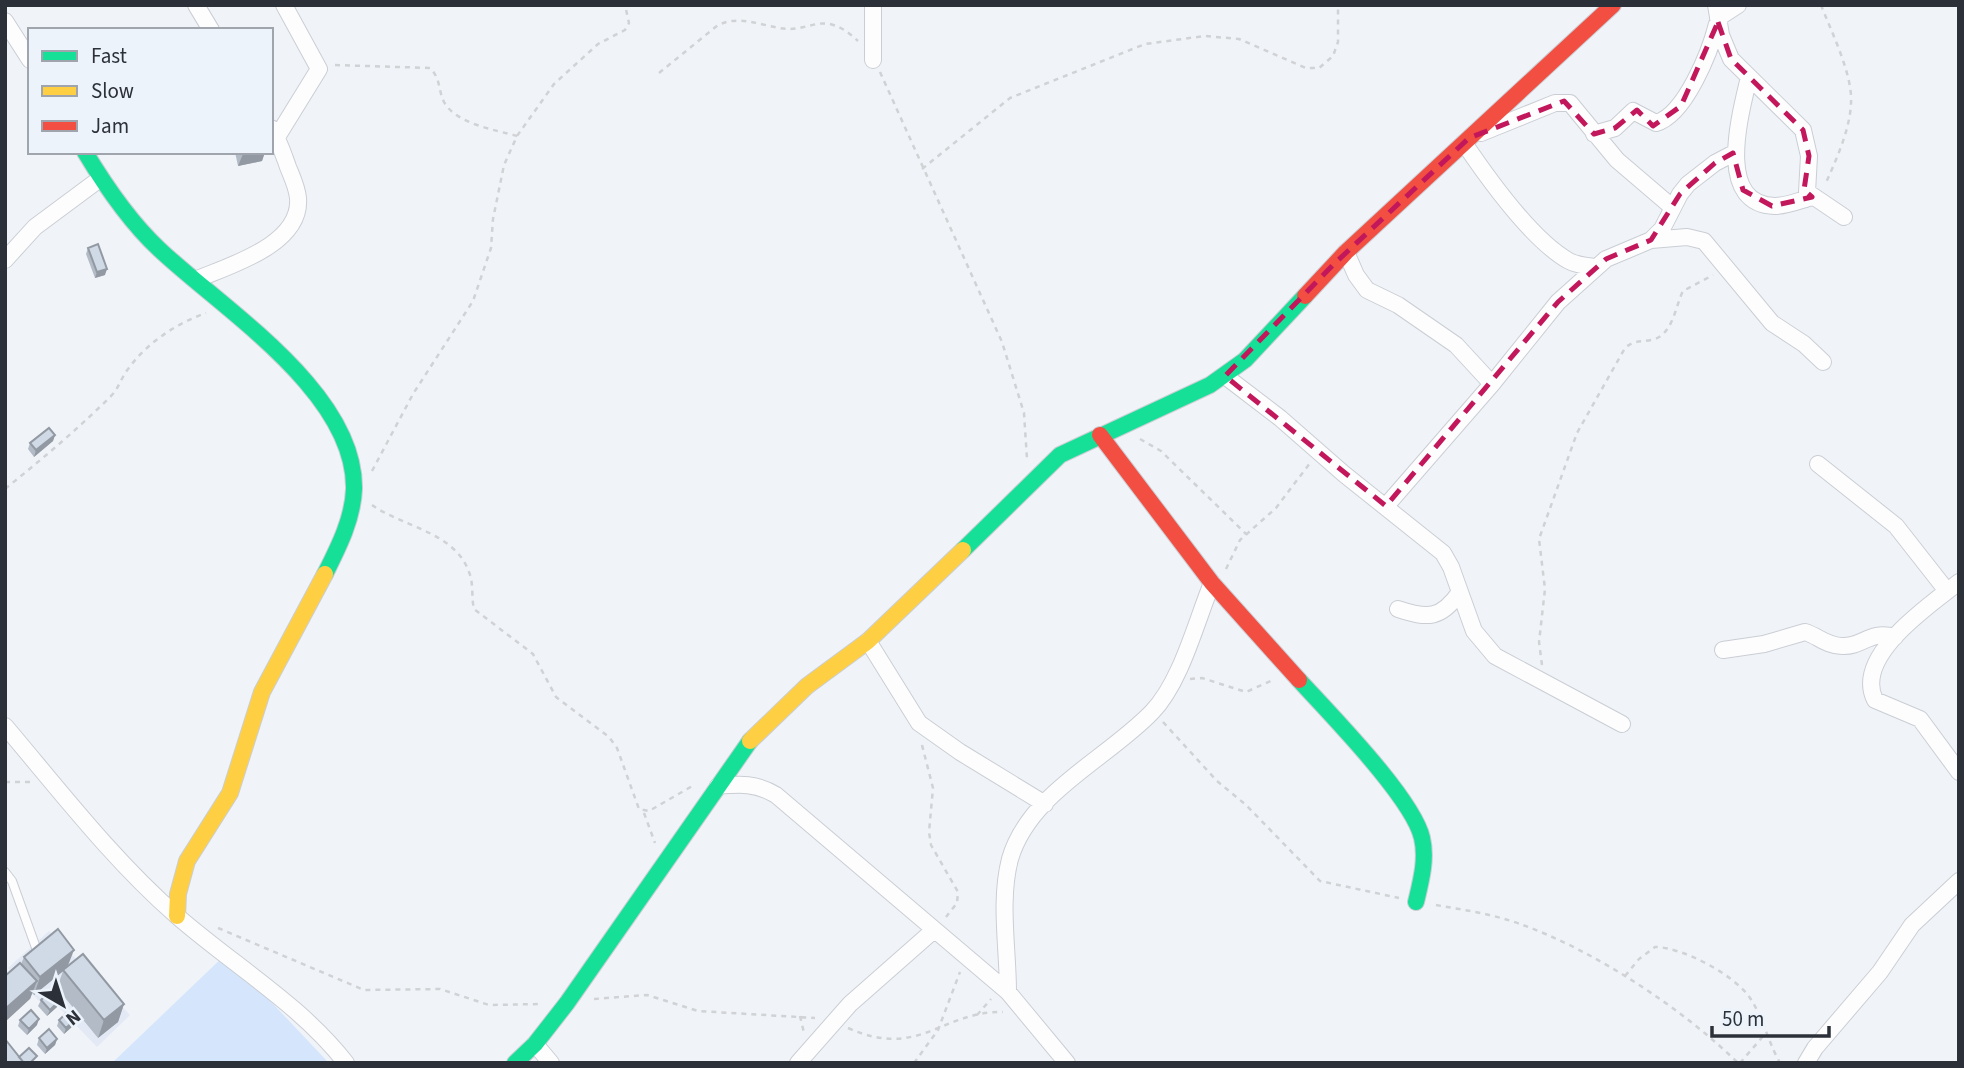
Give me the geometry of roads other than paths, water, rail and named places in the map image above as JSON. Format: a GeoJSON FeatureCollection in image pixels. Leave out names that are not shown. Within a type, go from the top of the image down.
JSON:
{"type":"FeatureCollection","features":[{"type":"Feature","properties":{"kind":"street"},"geometry":{"type":"LineString","coordinates":[[196,5],[210,28]]}},
{"type":"Feature","properties":{"kind":"street"},"geometry":{"type":"LineString","coordinates":[[195,280],[257,254],[279,239],[294,218],[298,200],[274,132],[319,69],[284,5]]}},
{"type":"Feature","properties":{"kind":"street"},"geometry":{"type":"LineString","coordinates":[[873,5],[873,60]]}},
{"type":"Feature","properties":{"kind":"street"},"geometry":{"type":"LineString","coordinates":[[515,1063],[535,1044],[567,1003],[753,736],[807,686],[868,641],[961,555],[1060,455],[1225,376],[1263,343],[1346,252],[1613,5]]}},
{"type":"Feature","properties":{"kind":"street"},"geometry":{"type":"LineString","coordinates":[[1717,15],[1738,5]]}},
{"type":"Feature","properties":{"kind":"street"},"geometry":{"type":"LineString","coordinates":[[1594,134],[1615,128],[1633,111],[1656,123],[1674,112],[1709,50],[1717,15]]}},
{"type":"Feature","properties":{"kind":"street"},"geometry":{"type":"LineString","coordinates":[[1717,15],[1731,59],[1803,130],[1809,156],[1805,186],[1815,199],[1844,217]]}},
{"type":"Feature","properties":{"kind":"street"},"geometry":{"type":"LineString","coordinates":[[8,32],[28,57]]}},
{"type":"Feature","properties":{"kind":"street"},"geometry":{"type":"LineString","coordinates":[[1749,77],[1736,152],[1740,184],[1750,195],[1772,206],[1815,199]]}},
{"type":"Feature","properties":{"kind":"street"},"geometry":{"type":"LineString","coordinates":[[1467,140],[1564,101],[1575,108],[1616,160],[1672,207]]}},
{"type":"Feature","properties":{"kind":"street"},"geometry":{"type":"LineString","coordinates":[[1467,140],[1488,177],[1537,233],[1570,262],[1595,267]]}},
{"type":"Feature","properties":{"kind":"street"},"geometry":{"type":"LineString","coordinates":[[1386,506],[1492,384],[1558,302],[1595,267],[1651,240],[1662,229],[1672,207],[1688,184],[1715,163],[1736,152]]}},
{"type":"Feature","properties":{"kind":"street"},"geometry":{"type":"LineString","coordinates":[[86,154],[139,228],[226,306],[312,390],[332,420],[354,489],[350,515],[337,545],[256,705],[242,765],[230,792],[214,821],[191,849],[181,869],[182,920]]}},
{"type":"Feature","properties":{"kind":"street"},"geometry":{"type":"LineString","coordinates":[[5,260],[35,227],[101,177]]}},
{"type":"Feature","properties":{"kind":"street"},"geometry":{"type":"LineString","coordinates":[[1651,240],[1687,237],[1704,241],[1727,264],[1772,323],[1804,344],[1823,362]]}},
{"type":"Feature","properties":{"kind":"street"},"geometry":{"type":"LineString","coordinates":[[1346,252],[1356,275],[1367,290],[1398,305],[1456,345],[1492,384]]}},
{"type":"Feature","properties":{"kind":"street"},"geometry":{"type":"LineString","coordinates":[[1225,376],[1443,553],[1474,631],[1483,643],[1515,668],[1622,724]]}},
{"type":"Feature","properties":{"kind":"street"},"geometry":{"type":"LineString","coordinates":[[1100,435],[1215,587],[1368,756],[1422,836],[1424,867],[1416,902]]}},
{"type":"Feature","properties":{"kind":"street"},"geometry":{"type":"LineString","coordinates":[[1818,464],[1896,526],[1953,586],[1895,637],[1872,671],[1870,692],[1874,700],[1883,706],[1920,719],[1959,772]]}},
{"type":"Feature","properties":{"kind":"street"},"geometry":{"type":"LineString","coordinates":[[1005,989],[1006,896],[1010,860],[1023,828],[1045,804],[1154,711],[1173,682],[1215,587]]}},
{"type":"Feature","properties":{"kind":"street"},"geometry":{"type":"LineString","coordinates":[[1398,609],[1434,615],[1450,607],[1460,592]]}},
{"type":"Feature","properties":{"kind":"street"},"geometry":{"type":"LineString","coordinates":[[1723,650],[1764,644],[1805,632],[1829,644],[1841,646],[1877,633],[1895,637]]}},
{"type":"Feature","properties":{"kind":"street"},"geometry":{"type":"LineString","coordinates":[[868,641],[919,723],[960,752],[1045,804]]}},
{"type":"Feature","properties":{"kind":"street"},"geometry":{"type":"LineString","coordinates":[[5,726],[104,844],[182,920],[302,1016],[346,1063]]}},
{"type":"Feature","properties":{"kind":"street"},"geometry":{"type":"LineString","coordinates":[[718,786],[744,783],[761,786],[776,795],[1005,989],[1067,1063]]}},
{"type":"Feature","properties":{"kind":"street"},"geometry":{"type":"LineString","coordinates":[[1806,1063],[1815,1048],[1893,956],[1912,925],[1959,881]]}},
{"type":"Feature","properties":{"kind":"street"},"geometry":{"type":"LineString","coordinates":[[807,1060],[834,1022],[896,961],[934,930]]}},
{"type":"Feature","properties":{"kind":"street"},"geometry":{"type":"LineString","coordinates":[[535,1044],[551,1063]]}},
{"type":"Feature","properties":{"kind":"lane"},"geometry":{"type":"LineString","coordinates":[[5,872],[12,881],[39,956]]}}]}
